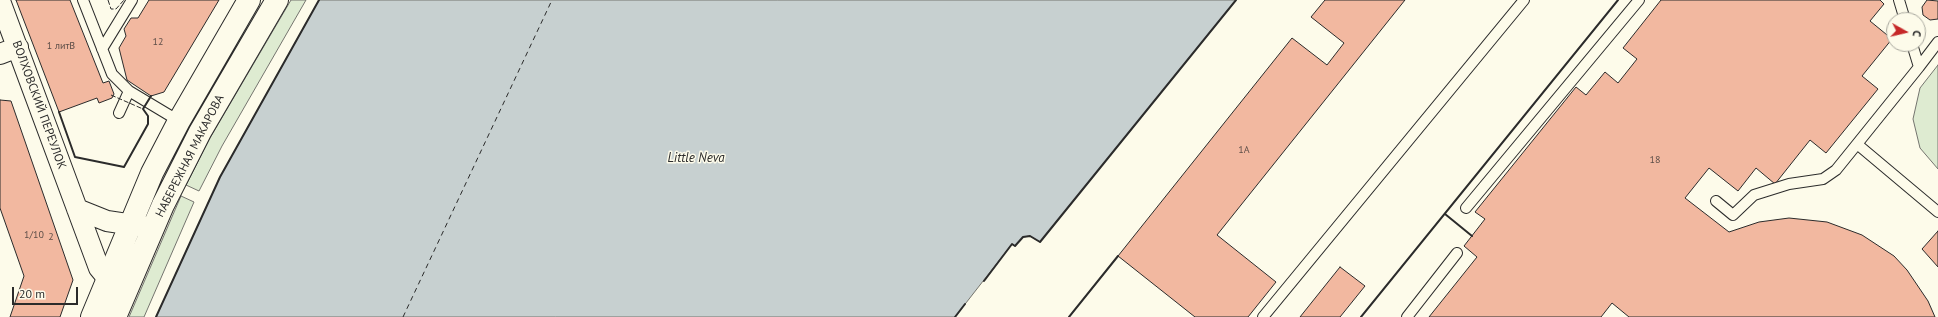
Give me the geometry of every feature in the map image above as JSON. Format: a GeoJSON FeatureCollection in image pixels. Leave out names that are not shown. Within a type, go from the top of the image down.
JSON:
{"type":"FeatureCollection","features":[{"type":"Feature","properties":{"kind":"main road","name":"НАБЕРЕЖНАЯ МАКАРОВА"},"geometry":{"type":"LineString","coordinates":[[92,317],[152,173],[179,121],[249,0]]}},
{"type":"Feature","properties":{"kind":"main road","name":"НАБЕРЕЖНАЯ МАКАРОВА"},"geometry":{"type":"LineString","coordinates":[[115,317],[154,228],[200,132],[277,0]]}},
{"type":"Feature","properties":{"kind":"street","name":"ВОЛХОВСКИЙ ПЕРЕУЛОК"},"geometry":{"type":"LineString","coordinates":[[0,1],[9,50],[77,210],[99,268],[108,279]]}},
{"type":"Feature","properties":{"kind":"street"},"geometry":{"type":"LineString","coordinates":[[77,210],[107,221],[154,228]]}},
{"type":"Feature","properties":{"kind":"lane"},"geometry":{"type":"LineString","coordinates":[[84,0],[112,74],[129,91],[179,121]]}},
{"type":"Feature","properties":{"kind":"lane"},"geometry":{"type":"LineString","coordinates":[[102,49],[132,0]]}},
{"type":"Feature","properties":{"kind":"lane"},"geometry":{"type":"LineString","coordinates":[[1263,317],[1524,0]]}},
{"type":"Feature","properties":{"kind":"lane"},"geometry":{"type":"LineString","coordinates":[[1466,208],[1639,0]]}},
{"type":"Feature","properties":{"kind":"lane"},"geometry":{"type":"LineString","coordinates":[[1899,0],[1903,12]]}},
{"type":"Feature","properties":{"kind":"lane"},"geometry":{"type":"LineString","coordinates":[[1716,201],[1734,215],[1754,196],[1788,184],[1823,179],[1836,170],[1938,42]]}},
{"type":"Feature","properties":{"kind":"lane"},"geometry":{"type":"LineString","coordinates":[[1914,52],[1919,67]]}},
{"type":"Feature","properties":{"kind":"lane"},"geometry":{"type":"LineString","coordinates":[[119,113],[129,91]]}},
{"type":"Feature","properties":{"kind":"lane"},"geometry":{"type":"LineString","coordinates":[[1857,144],[1938,212]]}},
{"type":"Feature","properties":{"kind":"lane"},"geometry":{"type":"LineString","coordinates":[[1407,317],[1457,253]]}},
{"type":"Feature","properties":{"kind":"green space"},"geometry":{"type":"Polygon","coordinates":[[[291,0],[306,0],[222,146],[199,191],[186,185],[210,138],[291,0]]]}},
{"type":"Feature","properties":{"kind":"green space"},"geometry":{"type":"Polygon","coordinates":[[[1938,65],[1938,169],[1920,148],[1913,119],[1920,88],[1938,65]]]}},
{"type":"Feature","properties":{"kind":"green space"},"geometry":{"type":"Polygon","coordinates":[[[181,196],[194,202],[144,317],[129,317],[181,196]]]}},
{"type":"Feature","properties":{"kind":"water","name":"Little Neva"},"geometry":{"type":"Polygon","coordinates":[[[319,0],[1236,0],[1040,242],[1030,236],[1023,237],[1015,246],[1012,244],[955,317],[156,317],[220,177],[319,0]]]}},
{"type":"Feature","properties":{"kind":"building"},"geometry":{"type":"Polygon","coordinates":[[[16,0],[70,0],[103,83],[109,81],[114,94],[112,98],[99,103],[97,98],[59,112],[16,0]]]}},
{"type":"Feature","properties":{"kind":"building"},"geometry":{"type":"Polygon","coordinates":[[[149,0],[219,0],[164,92],[151,96],[127,80],[119,48],[126,36],[124,29],[131,18],[138,18],[149,0]]]}},
{"type":"Feature","properties":{"kind":"building"},"geometry":{"type":"Polygon","coordinates":[[[1325,0],[1405,0],[1217,235],[1276,282],[1248,317],[1195,317],[1118,256],[1292,38],[1327,65],[1344,43],[1311,17],[1325,0]]]}},
{"type":"Feature","properties":{"kind":"building"},"geometry":{"type":"Polygon","coordinates":[[[1661,0],[1880,0],[1884,4],[1870,21],[1886,34],[1886,46],[1862,76],[1878,89],[1826,153],[1810,140],[1775,184],[1756,168],[1738,191],[1709,168],[1685,198],[1729,232],[1759,222],[1789,218],[1827,222],[1862,235],[1894,256],[1907,270],[1928,301],[1935,317],[1629,317],[1612,303],[1601,317],[1429,317],[1477,257],[1464,246],[1485,219],[1475,212],[1576,87],[1586,95],[1605,72],[1618,83],[1637,59],[1623,48],[1661,0]]]}},
{"type":"Feature","properties":{"kind":"building"},"geometry":{"type":"Polygon","coordinates":[[[1927,0],[1938,1],[1938,19],[1930,20],[1926,17],[1926,12],[1923,12],[1922,7],[1927,0]]]}},
{"type":"Feature","properties":{"kind":"building"},"geometry":{"type":"Polygon","coordinates":[[[0,100],[11,101],[73,280],[60,317],[10,317],[24,276],[0,208],[0,100]]]}},
{"type":"Feature","properties":{"kind":"building"},"geometry":{"type":"Polygon","coordinates":[[[1938,231],[1938,267],[1922,249],[1938,231]]]}},
{"type":"Feature","properties":{"kind":"building"},"geometry":{"type":"Polygon","coordinates":[[[1340,267],[1365,286],[1340,317],[1300,317],[1340,267]]]}},
{"type":"Feature","properties":{"kind":"ferry route"},"geometry":{"type":"LineString","coordinates":[[403,317],[552,0]]}},
{"type":"Feature","properties":{"kind":"fence"},"geometry":{"type":"LineString","coordinates":[[108,0],[111,9],[116,9],[124,0]]}},
{"type":"Feature","properties":{"kind":"fence"},"geometry":{"type":"LineString","coordinates":[[111,95],[143,109]]}},
{"type":"Feature","properties":{"kind":"wall"},"geometry":{"type":"LineString","coordinates":[[156,317],[220,177],[319,0]]}},
{"type":"Feature","properties":{"kind":"wall"},"geometry":{"type":"LineString","coordinates":[[984,281],[1012,244],[1015,246],[1023,237],[1030,236],[1040,242],[1236,0]]}},
{"type":"Feature","properties":{"kind":"wall"},"geometry":{"type":"LineString","coordinates":[[1361,317],[1618,0]]}},
{"type":"Feature","properties":{"kind":"wall"},"geometry":{"type":"LineString","coordinates":[[59,112],[75,157],[124,167],[148,124],[148,116],[143,109],[151,96]]}},
{"type":"Feature","properties":{"kind":"wall"},"geometry":{"type":"LineString","coordinates":[[1445,214],[1472,236]]}},
{"type":"Feature","properties":{"kind":"wall"},"geometry":{"type":"LineString","coordinates":[[1069,317],[1118,256]]}},
{"type":"Feature","properties":{"kind":"wall"},"geometry":{"type":"LineString","coordinates":[[955,317],[965,304]]}}]}
